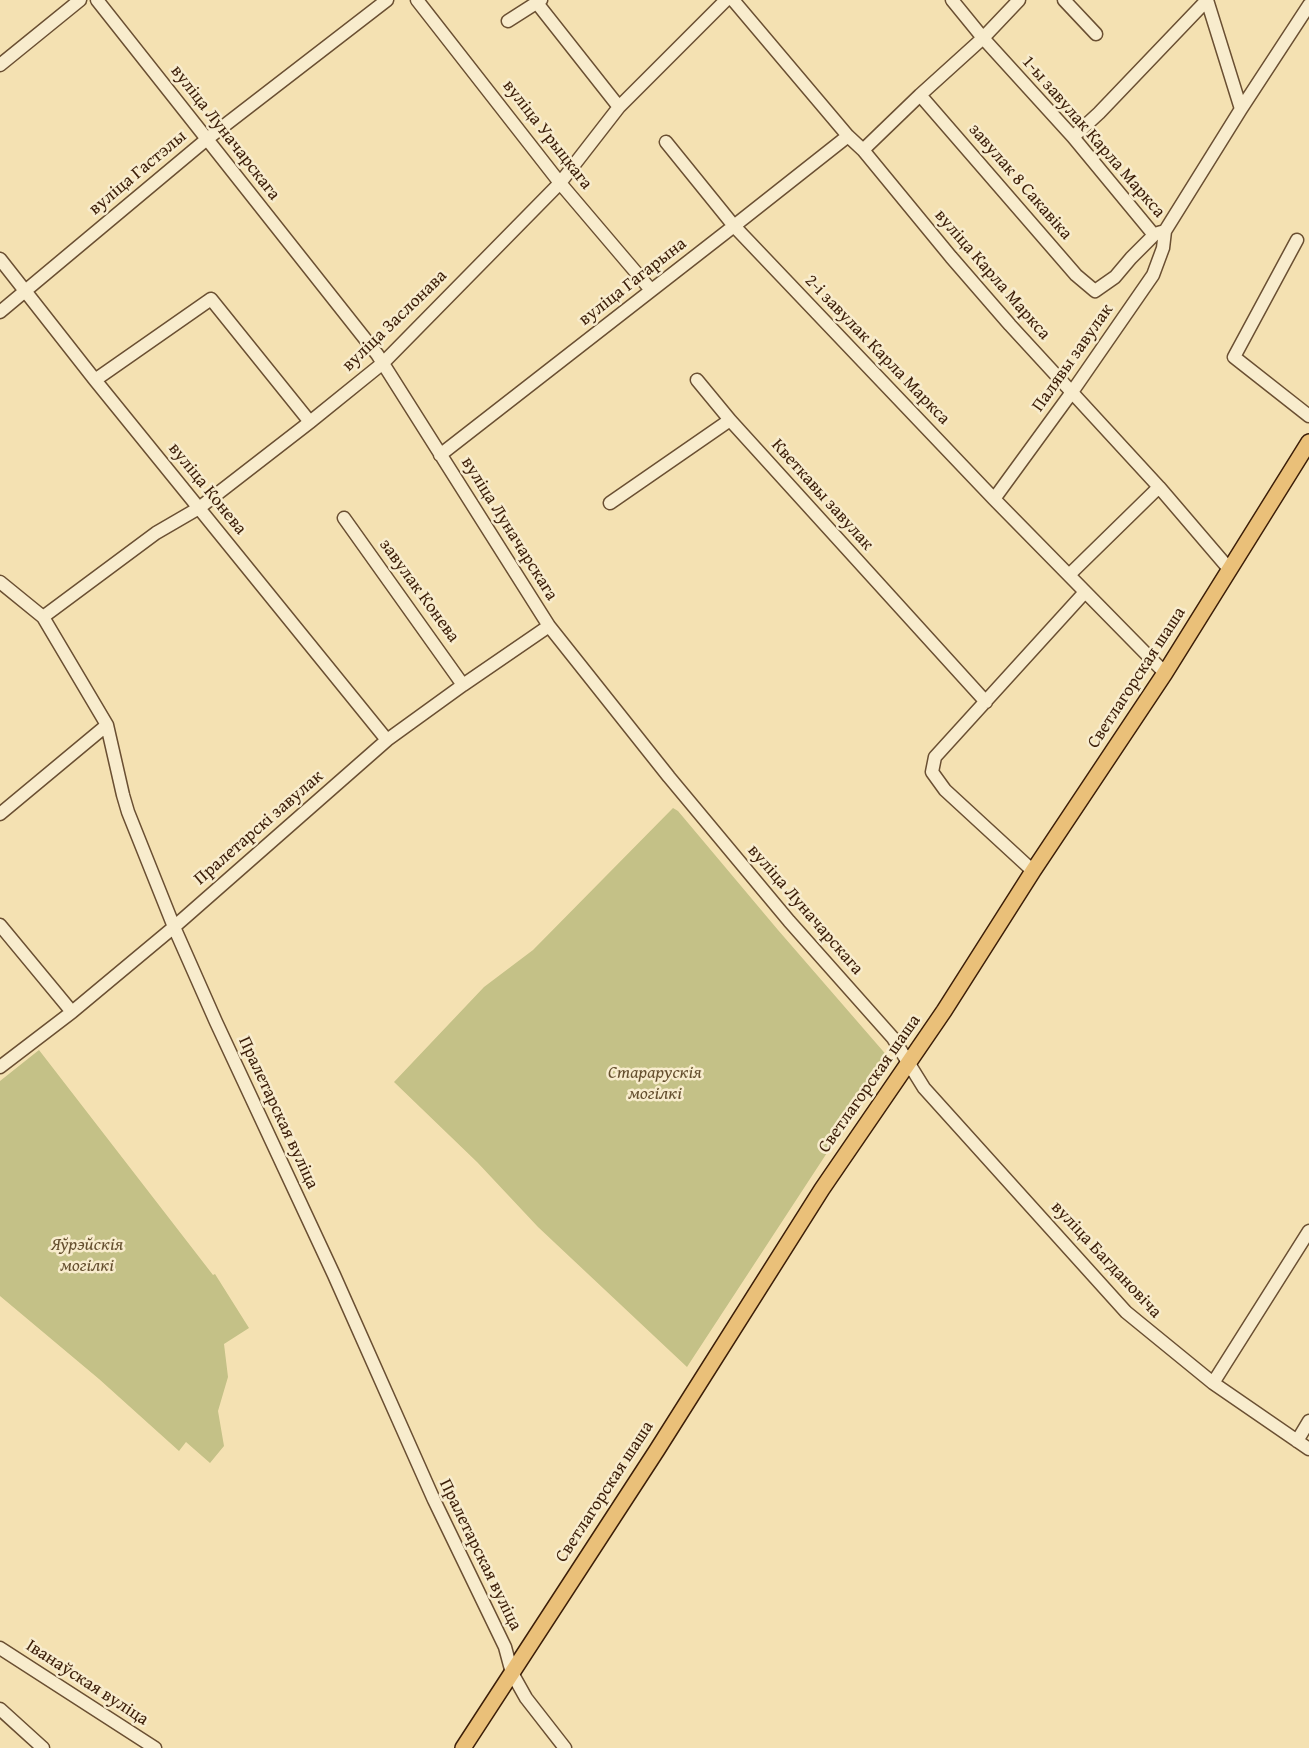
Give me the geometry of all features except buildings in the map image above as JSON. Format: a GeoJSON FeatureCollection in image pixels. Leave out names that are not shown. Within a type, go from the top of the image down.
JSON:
{"type":"FeatureCollection","features":[{"type":"Feature","properties":{"kind":"main road","name":"Светлагорская шаша"},"geometry":{"type":"LineString","coordinates":[[463,1748],[663,1440],[822,1189],[944,1011],[1033,871],[1165,674],[1309,442]]}},
{"type":"Feature","properties":{"kind":"street"},"geometry":{"type":"LineString","coordinates":[[0,65],[80,0]]}},
{"type":"Feature","properties":{"kind":"street","name":"вуліца Луначарскага"},"geometry":{"type":"LineString","coordinates":[[97,0],[383,363],[549,626],[676,785],[789,921],[892,1038],[909,1063]]}},
{"type":"Feature","properties":{"kind":"street","name":"вуліца Гастэлы"},"geometry":{"type":"LineString","coordinates":[[0,312],[207,139],[387,0]]}},
{"type":"Feature","properties":{"kind":"street","name":"вуліца Урыцкага"},"geometry":{"type":"LineString","coordinates":[[417,0],[560,183],[651,290]]}},
{"type":"Feature","properties":{"kind":"street","name":"вуліца Заслонава"},"geometry":{"type":"LineString","coordinates":[[43,617],[156,533],[198,508],[383,363],[560,183],[619,108],[726,0]]}},
{"type":"Feature","properties":{"kind":"street","name":"вуліца Карла Маркса"},"geometry":{"type":"LineString","coordinates":[[733,0],[848,136],[863,150],[959,266],[1159,487],[1230,570]]}},
{"type":"Feature","properties":{"kind":"street","name":"1-ы завулак Карла Маркса"},"geometry":{"type":"LineString","coordinates":[[952,0],[983,38],[1160,233],[1131,258],[1115,277],[1095,291]]}},
{"type":"Feature","properties":{"kind":"street"},"geometry":{"type":"LineString","coordinates":[[863,150],[983,38],[1019,0]]}},
{"type":"Feature","properties":{"kind":"street"},"geometry":{"type":"LineString","coordinates":[[1064,0],[1096,34]]}},
{"type":"Feature","properties":{"kind":"street"},"geometry":{"type":"LineString","coordinates":[[1074,137],[1207,0],[1241,109]]}},
{"type":"Feature","properties":{"kind":"street"},"geometry":{"type":"LineString","coordinates":[[508,21],[539,1],[619,108]]}},
{"type":"Feature","properties":{"kind":"street","name":"Палявы завулак"},"geometry":{"type":"LineString","coordinates":[[994,500],[1153,275],[1163,249],[1160,233],[1309,5]]}},
{"type":"Feature","properties":{"kind":"street","name":"завулак 8 Сакавіка"},"geometry":{"type":"LineString","coordinates":[[920,95],[1076,275],[1095,291]]}},
{"type":"Feature","properties":{"kind":"street","name":"вуліца Гагарына"},"geometry":{"type":"LineString","coordinates":[[440,455],[848,136]]}},
{"type":"Feature","properties":{"kind":"street","name":"2-і завулак Карла Маркса"},"geometry":{"type":"LineString","coordinates":[[666,142],[734,226],[994,500],[1165,674]]}},
{"type":"Feature","properties":{"kind":"street"},"geometry":{"type":"LineString","coordinates":[[1297,240],[1234,357],[1309,416]]}},
{"type":"Feature","properties":{"kind":"street","name":"вуліца Конева"},"geometry":{"type":"LineString","coordinates":[[0,259],[95,380],[387,740]]}},
{"type":"Feature","properties":{"kind":"street"},"geometry":{"type":"LineString","coordinates":[[95,380],[211,299],[310,422]]}},
{"type":"Feature","properties":{"kind":"street","name":"Кветкавы завулак"},"geometry":{"type":"LineString","coordinates":[[697,380],[730,420],[986,702]]}},
{"type":"Feature","properties":{"kind":"street"},"geometry":{"type":"LineString","coordinates":[[610,503],[730,420]]}},
{"type":"Feature","properties":{"kind":"street"},"geometry":{"type":"LineString","coordinates":[[1069,575],[1159,487]]}},
{"type":"Feature","properties":{"kind":"street","name":"завулак Конева"},"geometry":{"type":"LineString","coordinates":[[344,518],[463,685]]}},
{"type":"Feature","properties":{"kind":"street","name":"Пралетарская вуліца"},"geometry":{"type":"LineString","coordinates":[[0,582],[43,617],[107,725],[128,812],[174,927],[334,1275],[434,1500],[505,1647],[512,1673],[526,1698],[565,1748]]}},
{"type":"Feature","properties":{"kind":"street"},"geometry":{"type":"LineString","coordinates":[[1033,871],[945,790],[932,772],[934,757],[1085,592]]}},
{"type":"Feature","properties":{"kind":"street","name":"Пралетарскі завулак"},"geometry":{"type":"LineString","coordinates":[[0,1067],[72,1012],[174,927],[387,740],[549,626]]}},
{"type":"Feature","properties":{"kind":"street"},"geometry":{"type":"LineString","coordinates":[[0,814],[107,725]]}},
{"type":"Feature","properties":{"kind":"street"},"geometry":{"type":"LineString","coordinates":[[0,925],[72,1012]]}},
{"type":"Feature","properties":{"kind":"street","name":"вуліца Багдановіча"},"geometry":{"type":"LineString","coordinates":[[909,1063],[924,1088],[1126,1312],[1213,1383],[1309,1449]]}},
{"type":"Feature","properties":{"kind":"street"},"geometry":{"type":"LineString","coordinates":[[1213,1383],[1309,1231]]}},
{"type":"Feature","properties":{"kind":"street"},"geometry":{"type":"LineString","coordinates":[[1297,1441],[1309,1421]]}},
{"type":"Feature","properties":{"kind":"street","name":"Іванаўская вуліца"},"geometry":{"type":"LineString","coordinates":[[0,1648],[155,1748]]}},
{"type":"Feature","properties":{"kind":"street"},"geometry":{"type":"LineString","coordinates":[[0,1709],[43,1748]]}},
{"type":"Feature","properties":{"kind":"green space","name":"Старарускія могілкі"},"geometry":{"type":"Polygon","coordinates":[[[673,808],[678,811],[889,1058],[687,1367],[538,1227],[477,1162],[394,1082],[484,987],[533,950],[673,808]]]}},
{"type":"Feature","properties":{"kind":"green space","name":"Яўрэйскія могілкі"},"geometry":{"type":"Polygon","coordinates":[[[39,1050],[213,1275],[215,1274],[249,1328],[224,1344],[228,1377],[218,1411],[224,1446],[210,1463],[186,1442],[179,1451],[99,1379],[0,1296],[0,1081],[39,1050]]]}}]}
